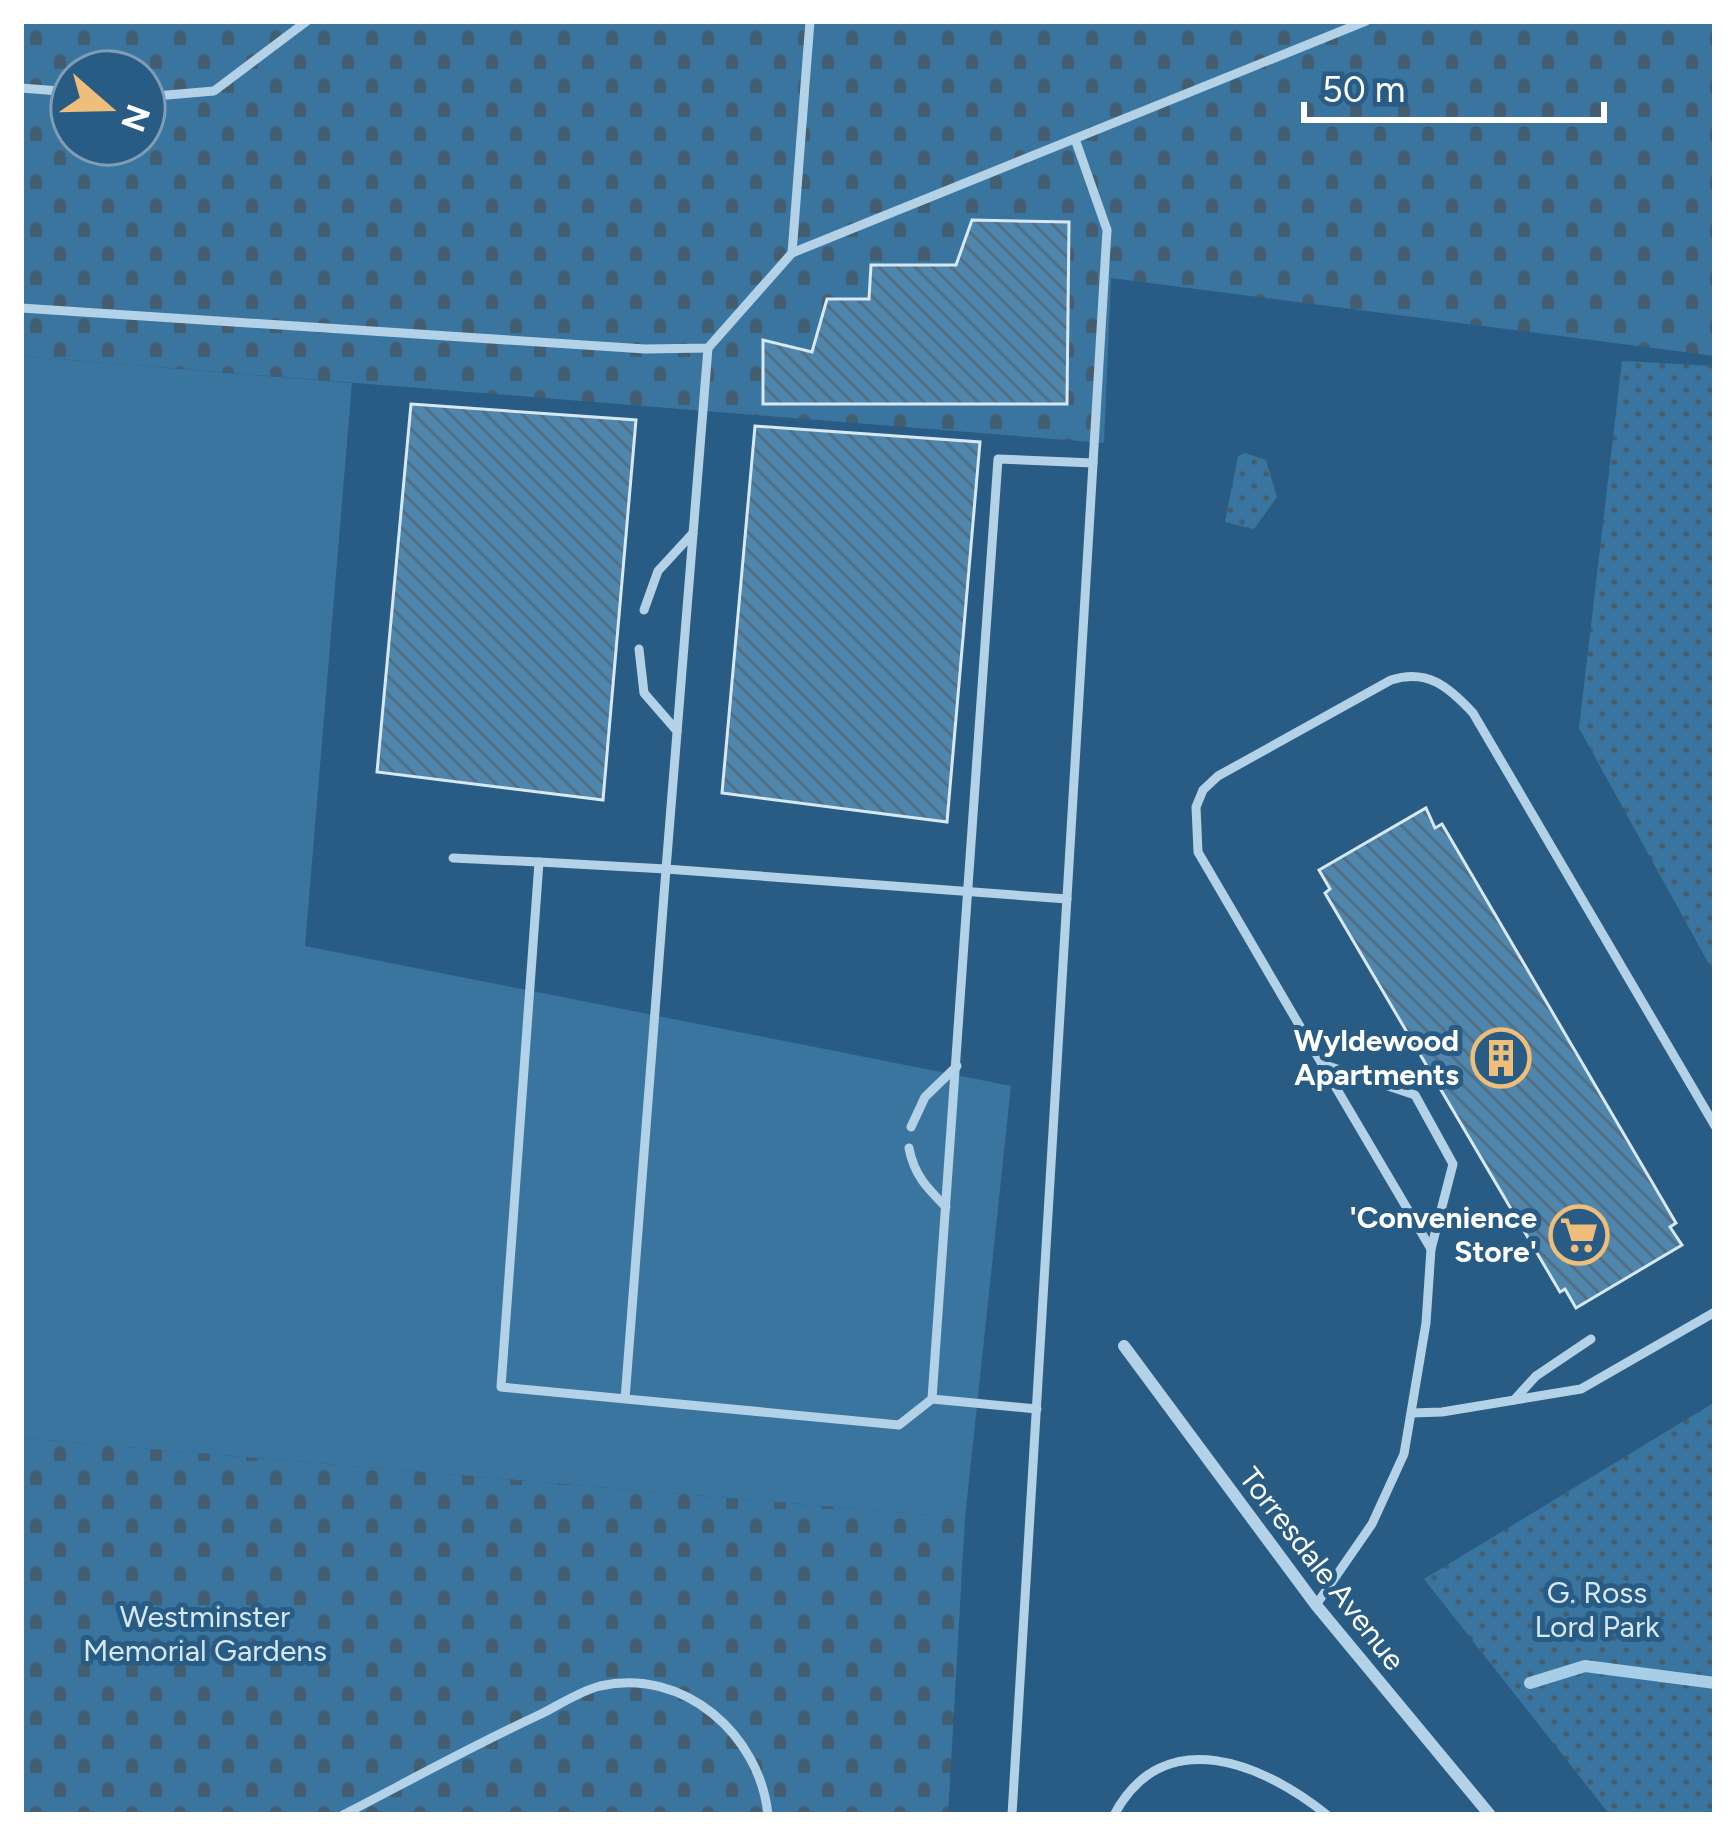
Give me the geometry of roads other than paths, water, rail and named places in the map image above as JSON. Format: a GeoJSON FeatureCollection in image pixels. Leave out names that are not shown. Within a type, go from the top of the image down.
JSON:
{"type":"FeatureCollection","features":[{"type":"Feature","properties":{"kind":"street","name":"Torresdale Avenue"},"geometry":{"type":"LineString","coordinates":[[1124,1346],[1316,1605],[1490,1815]]}},
{"type":"Feature","properties":{"kind":"lane"},"geometry":{"type":"LineString","coordinates":[[168,95],[214,91],[307,21]]}},
{"type":"Feature","properties":{"kind":"lane"},"geometry":{"type":"LineString","coordinates":[[791,253],[810,21]]}},
{"type":"Feature","properties":{"kind":"lane"},"geometry":{"type":"LineString","coordinates":[[625,1399],[708,348],[791,253],[1366,21]]}},
{"type":"Feature","properties":{"kind":"lane"},"geometry":{"type":"LineString","coordinates":[[1012,1815],[1107,230],[1076,139]]}},
{"type":"Feature","properties":{"kind":"lane"},"geometry":{"type":"LineString","coordinates":[[21,308],[645,349],[708,348]]}},
{"type":"Feature","properties":{"kind":"lane"},"geometry":{"type":"LineString","coordinates":[[932,1399],[998,459],[1093,463]]}},
{"type":"Feature","properties":{"kind":"lane"},"geometry":{"type":"LineString","coordinates":[[644,610],[658,572],[693,533]]}},
{"type":"Feature","properties":{"kind":"lane"},"geometry":{"type":"LineString","coordinates":[[639,649],[644,693],[677,731]]}},
{"type":"Feature","properties":{"kind":"lane"},"geometry":{"type":"LineString","coordinates":[[1432,1249],[1198,852],[1196,807],[1218,776],[1391,680],[1409,674],[1426,676],[1453,691],[1473,712],[1715,1126]]}},
{"type":"Feature","properties":{"kind":"lane"},"geometry":{"type":"LineString","coordinates":[[453,858],[1067,898]]}},
{"type":"Feature","properties":{"kind":"lane"},"geometry":{"type":"LineString","coordinates":[[538,862],[501,1387],[899,1425],[932,1399],[1037,1408]]}},
{"type":"Feature","properties":{"kind":"lane"},"geometry":{"type":"LineString","coordinates":[[1316,1605],[1386,1498],[1404,1454],[1432,1249],[1453,1164],[1415,1095],[1322,1064]]}},
{"type":"Feature","properties":{"kind":"lane"},"geometry":{"type":"LineString","coordinates":[[911,1127],[925,1097],[957,1066]]}},
{"type":"Feature","properties":{"kind":"lane"},"geometry":{"type":"LineString","coordinates":[[909,1148],[912,1167],[923,1185],[946,1207]]}},
{"type":"Feature","properties":{"kind":"lane"},"geometry":{"type":"LineString","coordinates":[[1412,1413],[1581,1389],[1715,1312]]}},
{"type":"Feature","properties":{"kind":"lane"},"geometry":{"type":"LineString","coordinates":[[1514,1400],[1536,1376],[1592,1340]]}},
{"type":"Feature","properties":{"kind":"lane"},"geometry":{"type":"LineString","coordinates":[[344,1815],[599,1686],[656,1685],[703,1706],[737,1733],[765,1782],[769,1815]]}},
{"type":"Feature","properties":{"kind":"lane"},"geometry":{"type":"LineString","coordinates":[[1114,1815],[1138,1784],[1167,1765],[1198,1758],[1228,1760],[1270,1776],[1328,1815]]}},
{"type":"Feature","properties":{"kind":"waterway"},"geometry":{"type":"LineString","coordinates":[[1530,1683],[1585,1666],[1715,1683]]}},
{"type":"Feature","properties":{"kind":"place","name":"Wyldewood Apartments"},"geometry":{"type":"Point","coordinates":[1501,1058]}},
{"type":"Feature","properties":{"kind":"place","name":"'Convenience Store'"},"geometry":{"type":"Point","coordinates":[1579,1235]}},
{"type":"Feature","properties":{"kind":"park label","name":"G. Ross Lord Park"},"geometry":{"type":"Point","coordinates":[1597,1610]}},
{"type":"Feature","properties":{"kind":"park label","name":"Westminster Memorial Gardens"},"geometry":{"type":"Point","coordinates":[205,1634]}}]}
